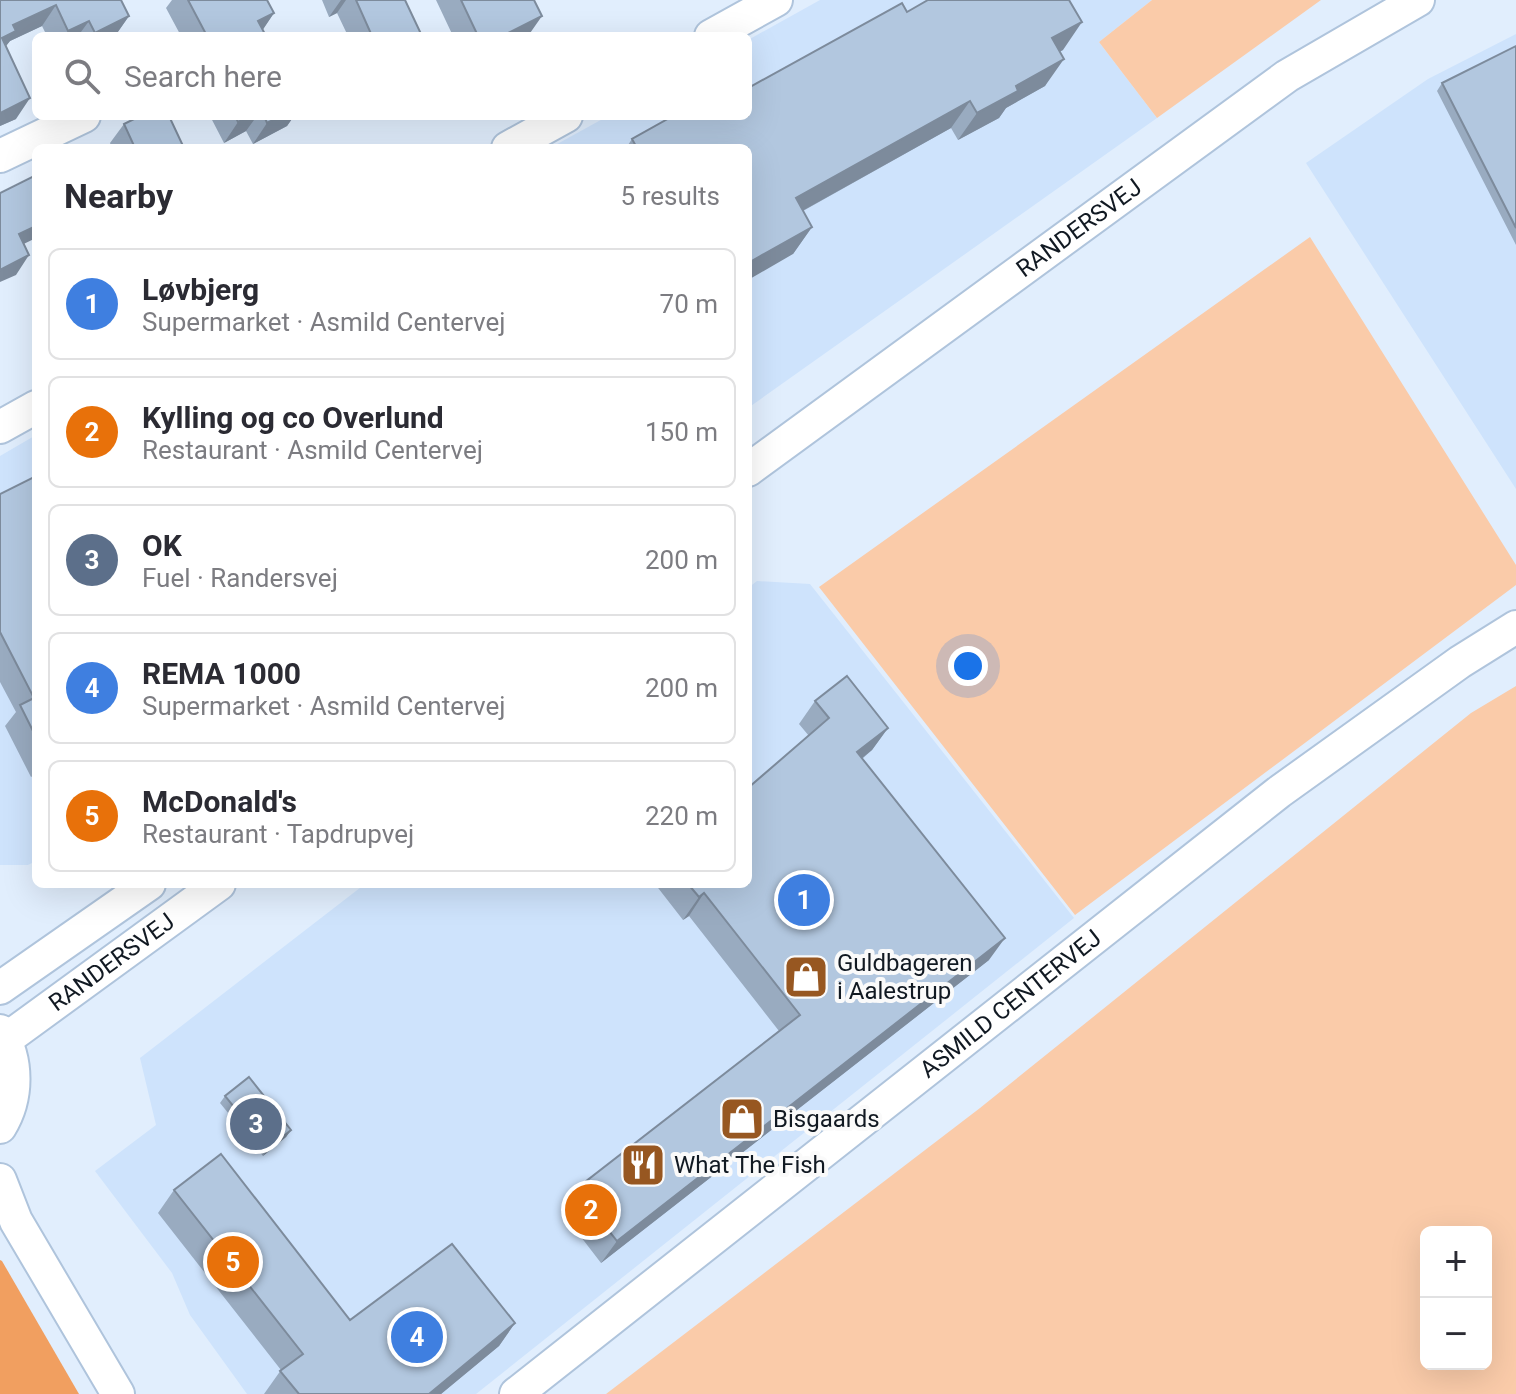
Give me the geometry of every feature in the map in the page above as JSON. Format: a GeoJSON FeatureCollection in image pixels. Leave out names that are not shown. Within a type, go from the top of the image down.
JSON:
{"type":"FeatureCollection","features":[{"type":"Feature","properties":{"kind":"street"},"geometry":{"type":"LineString","coordinates":[[718,32],[776,0]]}},
{"type":"Feature","properties":{"kind":"street","name":"RANDERSVEJ"},"geometry":{"type":"LineString","coordinates":[[752,467],[1287,76],[1418,0]]}},
{"type":"Feature","properties":{"kind":"street"},"geometry":{"type":"LineString","coordinates":[[0,156],[76,120]]}},
{"type":"Feature","properties":{"kind":"street"},"geometry":{"type":"LineString","coordinates":[[515,144],[559,120]]}},
{"type":"Feature","properties":{"kind":"street"},"geometry":{"type":"LineString","coordinates":[[0,427],[32,409]]}},
{"type":"Feature","properties":{"kind":"street","name":"ASMILD CENTERVEJ"},"geometry":{"type":"LineString","coordinates":[[516,1394],[1279,792],[1460,662],[1516,627]]}},
{"type":"Feature","properties":{"kind":"street","name":"RANDERSVEJ"},"geometry":{"type":"LineString","coordinates":[[0,988],[143,888]]}},
{"type":"Feature","properties":{"kind":"street","name":"RANDERSVEJ"},"geometry":{"type":"LineString","coordinates":[[3,1036],[213,888]]}},
{"type":"Feature","properties":{"kind":"street"},"geometry":{"type":"LineString","coordinates":[[0,1127],[14,1082],[12,1060],[3,1036]]}},
{"type":"Feature","properties":{"kind":"street"},"geometry":{"type":"LineString","coordinates":[[0,1180],[16,1221],[118,1394]]}},
{"type":"Feature","properties":{"kind":"street"},"geometry":{"type":"LineString","coordinates":[[0,1235],[97,1394]]}},
{"type":"Feature","properties":{"kind":"shaded area"},"geometry":{"type":"Polygon","coordinates":[[[820,0],[1152,0],[1099,42],[1157,118],[752,405],[752,144],[557,144],[601,120],[752,120],[752,38],[820,0]]]}},
{"type":"Feature","properties":{"kind":"shaded area"},"geometry":{"type":"Polygon","coordinates":[[[1152,0],[1321,0],[1157,118],[1099,42],[1152,0]]]}},
{"type":"Feature","properties":{"kind":"shaded area"},"geometry":{"type":"Polygon","coordinates":[[[1516,34],[1516,489],[1306,163],[1428,79],[1516,34]]]}},
{"type":"Feature","properties":{"kind":"shaded area"},"geometry":{"type":"Polygon","coordinates":[[[1310,237],[1516,565],[1516,585],[1075,915],[819,587],[1310,237]]]}},
{"type":"Feature","properties":{"kind":"shaded area"},"geometry":{"type":"Polygon","coordinates":[[[32,437],[32,863],[28,865],[0,865],[0,456],[32,437]]]}},
{"type":"Feature","properties":{"kind":"shaded area"},"geometry":{"type":"Polygon","coordinates":[[[757,581],[810,584],[1074,918],[476,1394],[247,1394],[190,1315],[172,1273],[95,1171],[156,1125],[140,1058],[360,888],[752,888],[752,585],[757,581]]]}},
{"type":"Feature","properties":{"kind":"shaded area"},"geometry":{"type":"Polygon","coordinates":[[[1516,686],[1516,1394],[606,1394],[980,1108],[1471,713],[1516,686]]]}},
{"type":"Feature","properties":{"kind":"shaded area"},"geometry":{"type":"Polygon","coordinates":[[[2,1261],[79,1394],[0,1394],[2,1261]]]}},
{"type":"Feature","properties":{"kind":"building"},"geometry":{"type":"Polygon","coordinates":[[[0,0],[121,0],[129,16],[97,32],[89,21],[68,31],[56,5],[13,25],[16,31],[2,38],[30,98],[0,113],[0,0]]]}},
{"type":"Feature","properties":{"kind":"building"},"geometry":{"type":"Polygon","coordinates":[[[188,0],[267,0],[274,13],[258,21],[264,32],[205,32],[188,0]]]}},
{"type":"Feature","properties":{"kind":"building"},"geometry":{"type":"Polygon","coordinates":[[[356,0],[405,0],[420,32],[370,32],[356,0]]]}},
{"type":"Feature","properties":{"kind":"building"},"geometry":{"type":"Polygon","coordinates":[[[461,0],[534,0],[542,16],[510,32],[476,32],[461,0]]]}},
{"type":"Feature","properties":{"kind":"building"},"geometry":{"type":"Polygon","coordinates":[[[928,0],[1069,0],[1082,22],[1052,38],[1064,59],[1016,86],[1018,91],[977,113],[970,101],[796,198],[812,227],[752,261],[752,144],[635,144],[632,139],[666,120],[752,120],[752,86],[902,3],[907,12],[928,0]]]}},
{"type":"Feature","properties":{"kind":"building"},"geometry":{"type":"Polygon","coordinates":[[[1516,46],[1516,228],[1442,83],[1516,46]]]}},
{"type":"Feature","properties":{"kind":"building"},"geometry":{"type":"Polygon","coordinates":[[[132,120],[171,120],[182,144],[133,144],[124,124],[132,120]]]}},
{"type":"Feature","properties":{"kind":"building"},"geometry":{"type":"Polygon","coordinates":[[[32,177],[32,228],[19,234],[29,255],[0,270],[0,193],[32,177]]]}},
{"type":"Feature","properties":{"kind":"building"},"geometry":{"type":"Polygon","coordinates":[[[32,478],[32,694],[0,632],[0,494],[32,478]]]}},
{"type":"Feature","properties":{"kind":"building"},"geometry":{"type":"Polygon","coordinates":[[[847,676],[888,728],[857,752],[1005,938],[617,1241],[576,1189],[800,1015],[704,893],[699,897],[691,888],[752,888],[752,785],[829,718],[815,701],[847,676]]]}},
{"type":"Feature","properties":{"kind":"building"},"geometry":{"type":"Polygon","coordinates":[[[32,699],[32,729],[20,705],[32,699]]]}},
{"type":"Feature","properties":{"kind":"building"},"geometry":{"type":"Polygon","coordinates":[[[249,1077],[291,1130],[268,1149],[225,1096],[249,1077]]]}},
{"type":"Feature","properties":{"kind":"building"},"geometry":{"type":"Polygon","coordinates":[[[221,1154],[350,1320],[452,1244],[515,1323],[429,1394],[299,1394],[280,1371],[303,1354],[174,1190],[221,1154]]]}},
{"type":"Feature","properties":{"kind":"place","name":"Løvbjerg"},"geometry":{"type":"Point","coordinates":[804,900]}},
{"type":"Feature","properties":{"kind":"place","name":"Guldbageren i Aalestrup"},"geometry":{"type":"Point","coordinates":[806,977]}},
{"type":"Feature","properties":{"kind":"place","name":"Bisgaards"},"geometry":{"type":"Point","coordinates":[742,1119]}},
{"type":"Feature","properties":{"kind":"place","name":"OK"},"geometry":{"type":"Point","coordinates":[256,1124]}},
{"type":"Feature","properties":{"kind":"place","name":"What The Fish"},"geometry":{"type":"Point","coordinates":[643,1165]}},
{"type":"Feature","properties":{"kind":"place","name":"Kylling og co Overlund"},"geometry":{"type":"Point","coordinates":[591,1210]}},
{"type":"Feature","properties":{"kind":"place","name":"McDonald's"},"geometry":{"type":"Point","coordinates":[233,1262]}},
{"type":"Feature","properties":{"kind":"place","name":"REMA 1000"},"geometry":{"type":"Point","coordinates":[417,1337]}}]}
